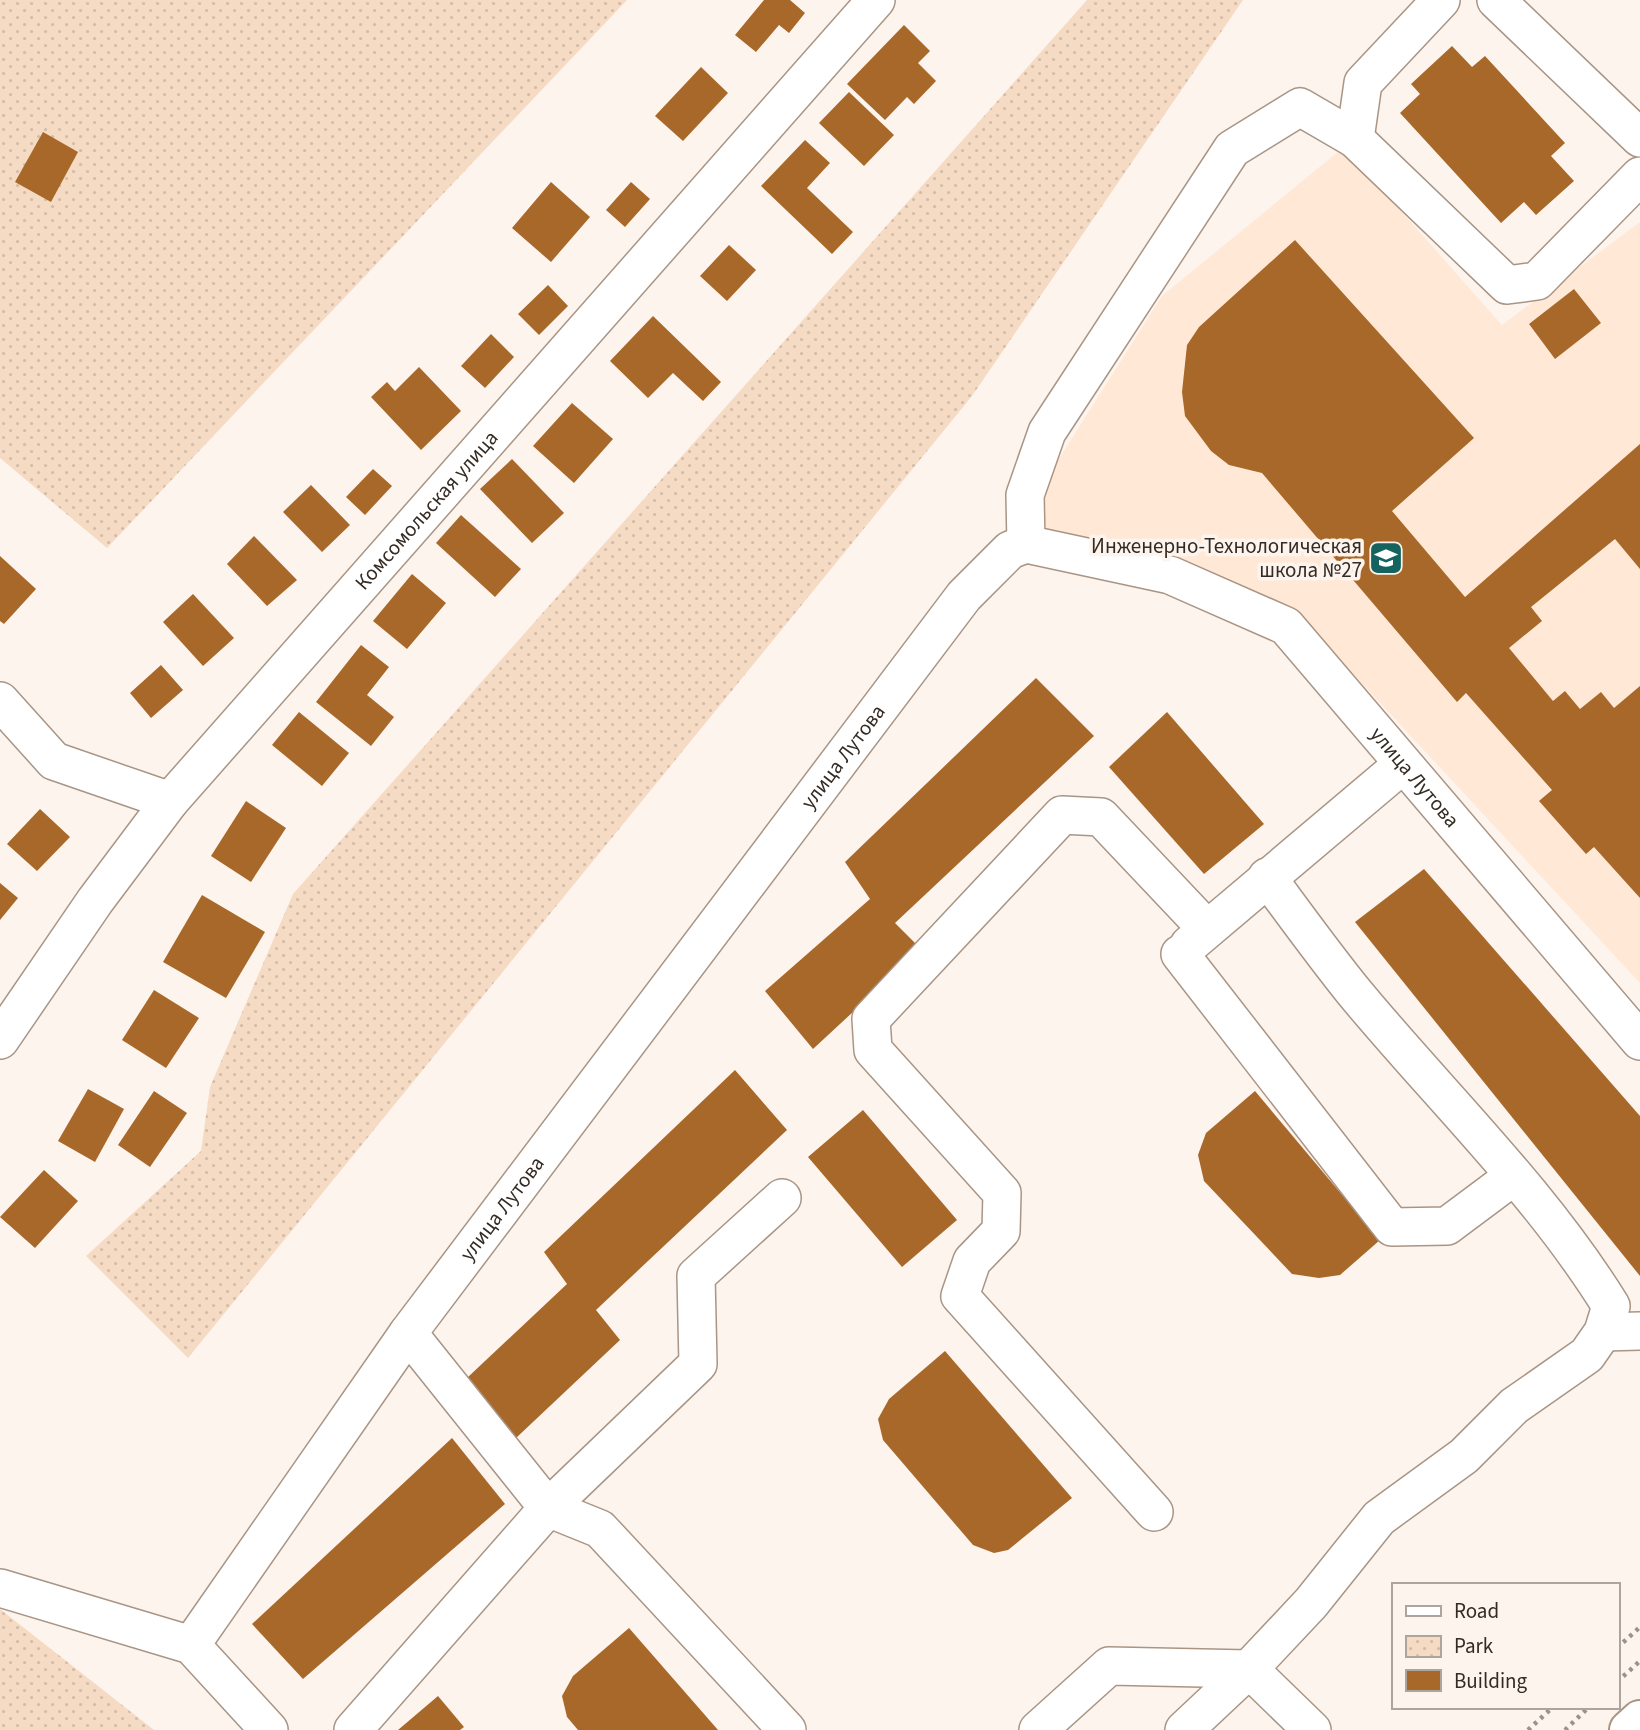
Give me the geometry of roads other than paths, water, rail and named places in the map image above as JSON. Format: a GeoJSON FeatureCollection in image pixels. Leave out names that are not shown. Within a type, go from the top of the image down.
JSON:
{"type":"FeatureCollection","features":[{"type":"Feature","properties":{"kind":"main road"},"geometry":{"type":"LineString","coordinates":[[1629,1730],[1640,1720]]}},
{"type":"Feature","properties":{"kind":"street","name":"Комсомольская улица"},"geometry":{"type":"LineString","coordinates":[[0,1040],[94,901],[170,801],[876,0]]}},
{"type":"Feature","properties":{"kind":"street"},"geometry":{"type":"LineString","coordinates":[[1355,139],[1363,83],[1441,0]]}},
{"type":"Feature","properties":{"kind":"street"},"geometry":{"type":"LineString","coordinates":[[1496,0],[1640,138]]}},
{"type":"Feature","properties":{"kind":"street"},"geometry":{"type":"LineString","coordinates":[[1026,544],[1025,495],[1046,432],[1231,149],[1300,107],[1355,139],[1507,285],[1537,281],[1640,176]]}},
{"type":"Feature","properties":{"kind":"street","name":"улица Лутова"},"geometry":{"type":"LineString","coordinates":[[191,1645],[408,1333],[964,596],[1010,551],[1026,544],[1170,575],[1286,626],[1640,1041]]}},
{"type":"Feature","properties":{"kind":"street"},"geometry":{"type":"LineString","coordinates":[[0,701],[54,761],[170,801]]}},
{"type":"Feature","properties":{"kind":"street"},"geometry":{"type":"LineString","coordinates":[[1402,765],[1172,959],[1392,1227],[1447,1226],[1514,1176]]}},
{"type":"Feature","properties":{"kind":"street"},"geometry":{"type":"LineString","coordinates":[[1154,1512],[960,1296],[972,1261],[1001,1231],[1002,1192],[873,1050],[871,1019],[1062,815],[1101,817],[1206,928]]}},
{"type":"Feature","properties":{"kind":"street"},"geometry":{"type":"LineString","coordinates":[[1184,1730],[1249,1669],[1311,1603],[1379,1518],[1464,1456],[1514,1406],[1587,1354],[1603,1332],[1611,1306],[1585,1263],[1514,1176],[1353,991],[1267,877]]}},
{"type":"Feature","properties":{"kind":"street"},"geometry":{"type":"LineString","coordinates":[[354,1730],[548,1508],[698,1364],[696,1276],[782,1198]]}},
{"type":"Feature","properties":{"kind":"street"},"geometry":{"type":"LineString","coordinates":[[1603,1332],[1640,1331]]}},
{"type":"Feature","properties":{"kind":"street"},"geometry":{"type":"LineString","coordinates":[[408,1333],[548,1508],[600,1529],[787,1730]]}},
{"type":"Feature","properties":{"kind":"street"},"geometry":{"type":"LineString","coordinates":[[0,1588],[191,1645],[269,1730]]}},
{"type":"Feature","properties":{"kind":"street"},"geometry":{"type":"LineString","coordinates":[[1038,1730],[1109,1666],[1249,1669],[1312,1730]]}},
{"type":"Feature","properties":{"kind":"place","name":"Инженерно-Технологическая школа №27"},"geometry":{"type":"Point","coordinates":[1386,558]}}]}
